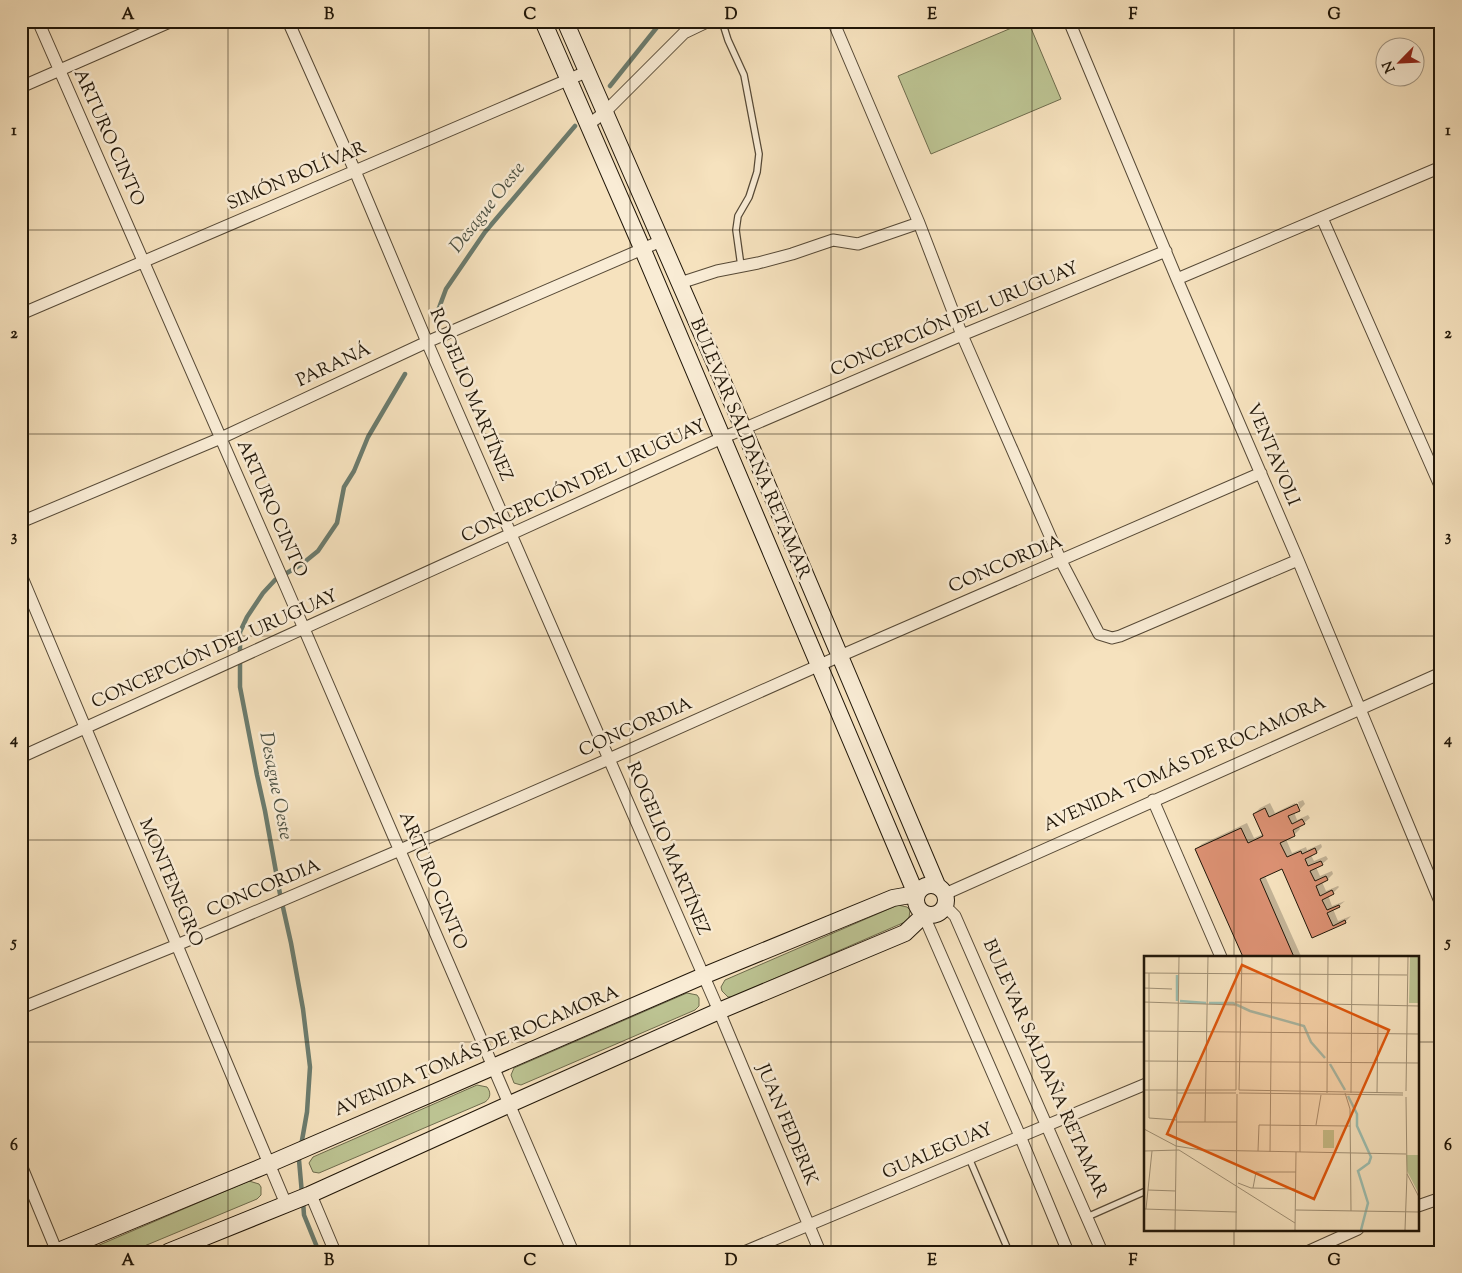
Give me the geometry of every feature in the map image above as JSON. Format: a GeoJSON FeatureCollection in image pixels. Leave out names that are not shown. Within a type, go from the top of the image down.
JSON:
{"type":"FeatureCollection","features":[{"type":"Feature","properties":{"kind":"street","name":"ARTURO CINTO"},"geometry":{"type":"LineString","coordinates":[[38,21],[286,586],[573,1252]]}},
{"type":"Feature","properties":{"kind":"street"},"geometry":{"type":"LineString","coordinates":[[21,87],[172,21]]}},
{"type":"Feature","properties":{"kind":"street","name":"ROGELIO MARTÍNEZ"},"geometry":{"type":"LineString","coordinates":[[288,21],[720,1012]]}},
{"type":"Feature","properties":{"kind":"street","name":"BULEVAR SALDAÑA RETAMAR"},"geometry":{"type":"LineString","coordinates":[[542,21],[642,248],[916,894],[916,906],[925,914],[927,923],[1020,1136],[1068,1252]]}},
{"type":"Feature","properties":{"kind":"street","name":"BULEVAR SALDAÑA RETAMAR"},"geometry":{"type":"LineString","coordinates":[[564,21],[744,430],[942,895],[955,916],[1102,1252]]}},
{"type":"Feature","properties":{"kind":"street"},"geometry":{"type":"LineString","coordinates":[[588,125],[605,112],[684,33],[709,21]]}},
{"type":"Feature","properties":{"kind":"street"},"geometry":{"type":"LineString","coordinates":[[833,21],[918,223],[962,335],[1061,561],[1099,634],[1112,638],[1298,560]]}},
{"type":"Feature","properties":{"kind":"street","name":"VENTAVOLI"},"geometry":{"type":"LineString","coordinates":[[1069,21],[1298,560],[1441,904]]}},
{"type":"Feature","properties":{"kind":"street","name":"SIMÓN BOLÍVAR"},"geometry":{"type":"LineString","coordinates":[[21,314],[586,72]]}},
{"type":"Feature","properties":{"kind":"street"},"geometry":{"type":"LineString","coordinates":[[1177,279],[1441,167]]}},
{"type":"Feature","properties":{"kind":"street"},"geometry":{"type":"LineString","coordinates":[[1322,218],[1441,488]]}},
{"type":"Feature","properties":{"kind":"street"},"geometry":{"type":"LineString","coordinates":[[680,283],[717,270],[792,254],[833,240],[858,244],[918,223]]}},
{"type":"Feature","properties":{"kind":"street","name":"PARANÁ"},"geometry":{"type":"LineString","coordinates":[[21,522],[220,438],[428,342],[661,240]]}},
{"type":"Feature","properties":{"kind":"street","name":"CONCEPCIÓN DEL URUGUAY"},"geometry":{"type":"LineString","coordinates":[[21,757],[722,438],[962,335],[1166,251]]}},
{"type":"Feature","properties":{"kind":"street","name":"CONCORDIA"},"geometry":{"type":"LineString","coordinates":[[21,1008],[177,945],[400,850],[1261,473]]}},
{"type":"Feature","properties":{"kind":"street","name":"MONTENEGRO"},"geometry":{"type":"LineString","coordinates":[[21,575],[269,1164],[300,1199],[335,1252]]}},
{"type":"Feature","properties":{"kind":"street","name":"AVENIDA TOMÁS DE ROCAMORA"},"geometry":{"type":"LineString","coordinates":[[942,895],[1441,672]]}},
{"type":"Feature","properties":{"kind":"street"},"geometry":{"type":"LineString","coordinates":[[1153,800],[1221,956]]}},
{"type":"Feature","properties":{"kind":"street"},"geometry":{"type":"LineString","coordinates":[[168,1252],[300,1199],[510,1104],[905,933],[925,914],[937,914],[942,895],[931,884],[920,888],[916,894]]}},
{"type":"Feature","properties":{"kind":"street","name":"AVENIDA TOMÁS DE ROCAMORA"},"geometry":{"type":"LineString","coordinates":[[57,1252],[269,1164],[703,976],[893,898],[916,894]]}},
{"type":"Feature","properties":{"kind":"street","name":"JUAN FEDERIK"},"geometry":{"type":"LineString","coordinates":[[720,1012],[820,1252]]}},
{"type":"Feature","properties":{"kind":"street","name":"GUALEGUAY"},"geometry":{"type":"LineString","coordinates":[[744,1252],[1144,1085]]}},
{"type":"Feature","properties":{"kind":"street"},"geometry":{"type":"LineString","coordinates":[[21,1165],[57,1252]]}},
{"type":"Feature","properties":{"kind":"street"},"geometry":{"type":"LineString","coordinates":[[1420,1205],[1441,1198]]}},
{"type":"Feature","properties":{"kind":"street"},"geometry":{"type":"LineString","coordinates":[[1306,1252],[1329,1247],[1344,1232]]}},
{"type":"Feature","properties":{"kind":"lane"},"geometry":{"type":"LineString","coordinates":[[722,21],[744,75],[759,154],[757,172],[749,197],[738,216],[736,230],[741,266]]}},
{"type":"Feature","properties":{"kind":"lane"},"geometry":{"type":"LineString","coordinates":[[969,1158],[1010,1252]]}},
{"type":"Feature","properties":{"kind":"lane"},"geometry":{"type":"LineString","coordinates":[[1087,1216],[1144,1192]]}},
{"type":"Feature","properties":{"kind":"green space"},"geometry":{"type":"Polygon","coordinates":[[[1028,21],[1061,99],[931,154],[898,76],[1028,21]]]}},
{"type":"Feature","properties":{"kind":"green space"},"geometry":{"type":"Polygon","coordinates":[[[898,905],[907,907],[910,910],[909,918],[905,922],[732,997],[728,997],[722,991],[721,987],[725,980],[898,905]]]}},
{"type":"Feature","properties":{"kind":"green space"},"geometry":{"type":"Polygon","coordinates":[[[687,993],[697,995],[699,998],[699,1006],[695,1010],[521,1085],[514,1083],[511,1075],[514,1068],[687,993]]]}},
{"type":"Feature","properties":{"kind":"green space"},"geometry":{"type":"Polygon","coordinates":[[[477,1085],[487,1087],[490,1093],[485,1102],[319,1173],[313,1172],[309,1163],[313,1157],[477,1085]]]}},
{"type":"Feature","properties":{"kind":"green space"},"geometry":{"type":"Polygon","coordinates":[[[249,1181],[259,1184],[261,1187],[261,1195],[257,1199],[130,1252],[83,1252],[249,1181]]]}},
{"type":"Feature","properties":{"kind":"building"},"geometry":{"type":"Polygon","coordinates":[[[1297,804],[1300,811],[1288,816],[1292,824],[1302,819],[1305,824],[1293,830],[1295,836],[1280,843],[1287,857],[1301,851],[1302,854],[1315,848],[1317,853],[1305,859],[1308,866],[1321,861],[1323,865],[1310,871],[1315,881],[1326,876],[1328,880],[1316,886],[1320,896],[1332,890],[1334,894],[1322,900],[1327,910],[1339,905],[1340,907],[1327,913],[1333,926],[1345,920],[1346,923],[1312,938],[1282,869],[1260,879],[1294,956],[1243,956],[1195,849],[1241,828],[1248,843],[1263,836],[1253,814],[1265,808],[1269,817],[1297,804]]]}},
{"type":"Feature","properties":{"kind":"waterway","name":"Desague Oeste"},"geometry":{"type":"LineString","coordinates":[[610,86],[662,21]]}},
{"type":"Feature","properties":{"kind":"waterway","name":"Desague Oeste"},"geometry":{"type":"LineString","coordinates":[[436,316],[446,289],[485,232],[575,126]]}},
{"type":"Feature","properties":{"kind":"waterway","name":"Desague Oeste"},"geometry":{"type":"LineString","coordinates":[[301,1146],[307,1112],[310,1067],[303,1009],[291,943],[240,687],[240,632],[247,617],[263,593],[275,580],[302,564],[318,551],[337,523],[344,487],[354,471],[368,437],[405,374]]}},
{"type":"Feature","properties":{"kind":"waterway","name":"Desague Oeste"},"geometry":{"type":"LineString","coordinates":[[300,1154],[302,1194]]}},
{"type":"Feature","properties":{"kind":"waterway","name":"Desague Oeste"},"geometry":{"type":"LineString","coordinates":[[303,1201],[304,1215],[319,1252]]}}]}
